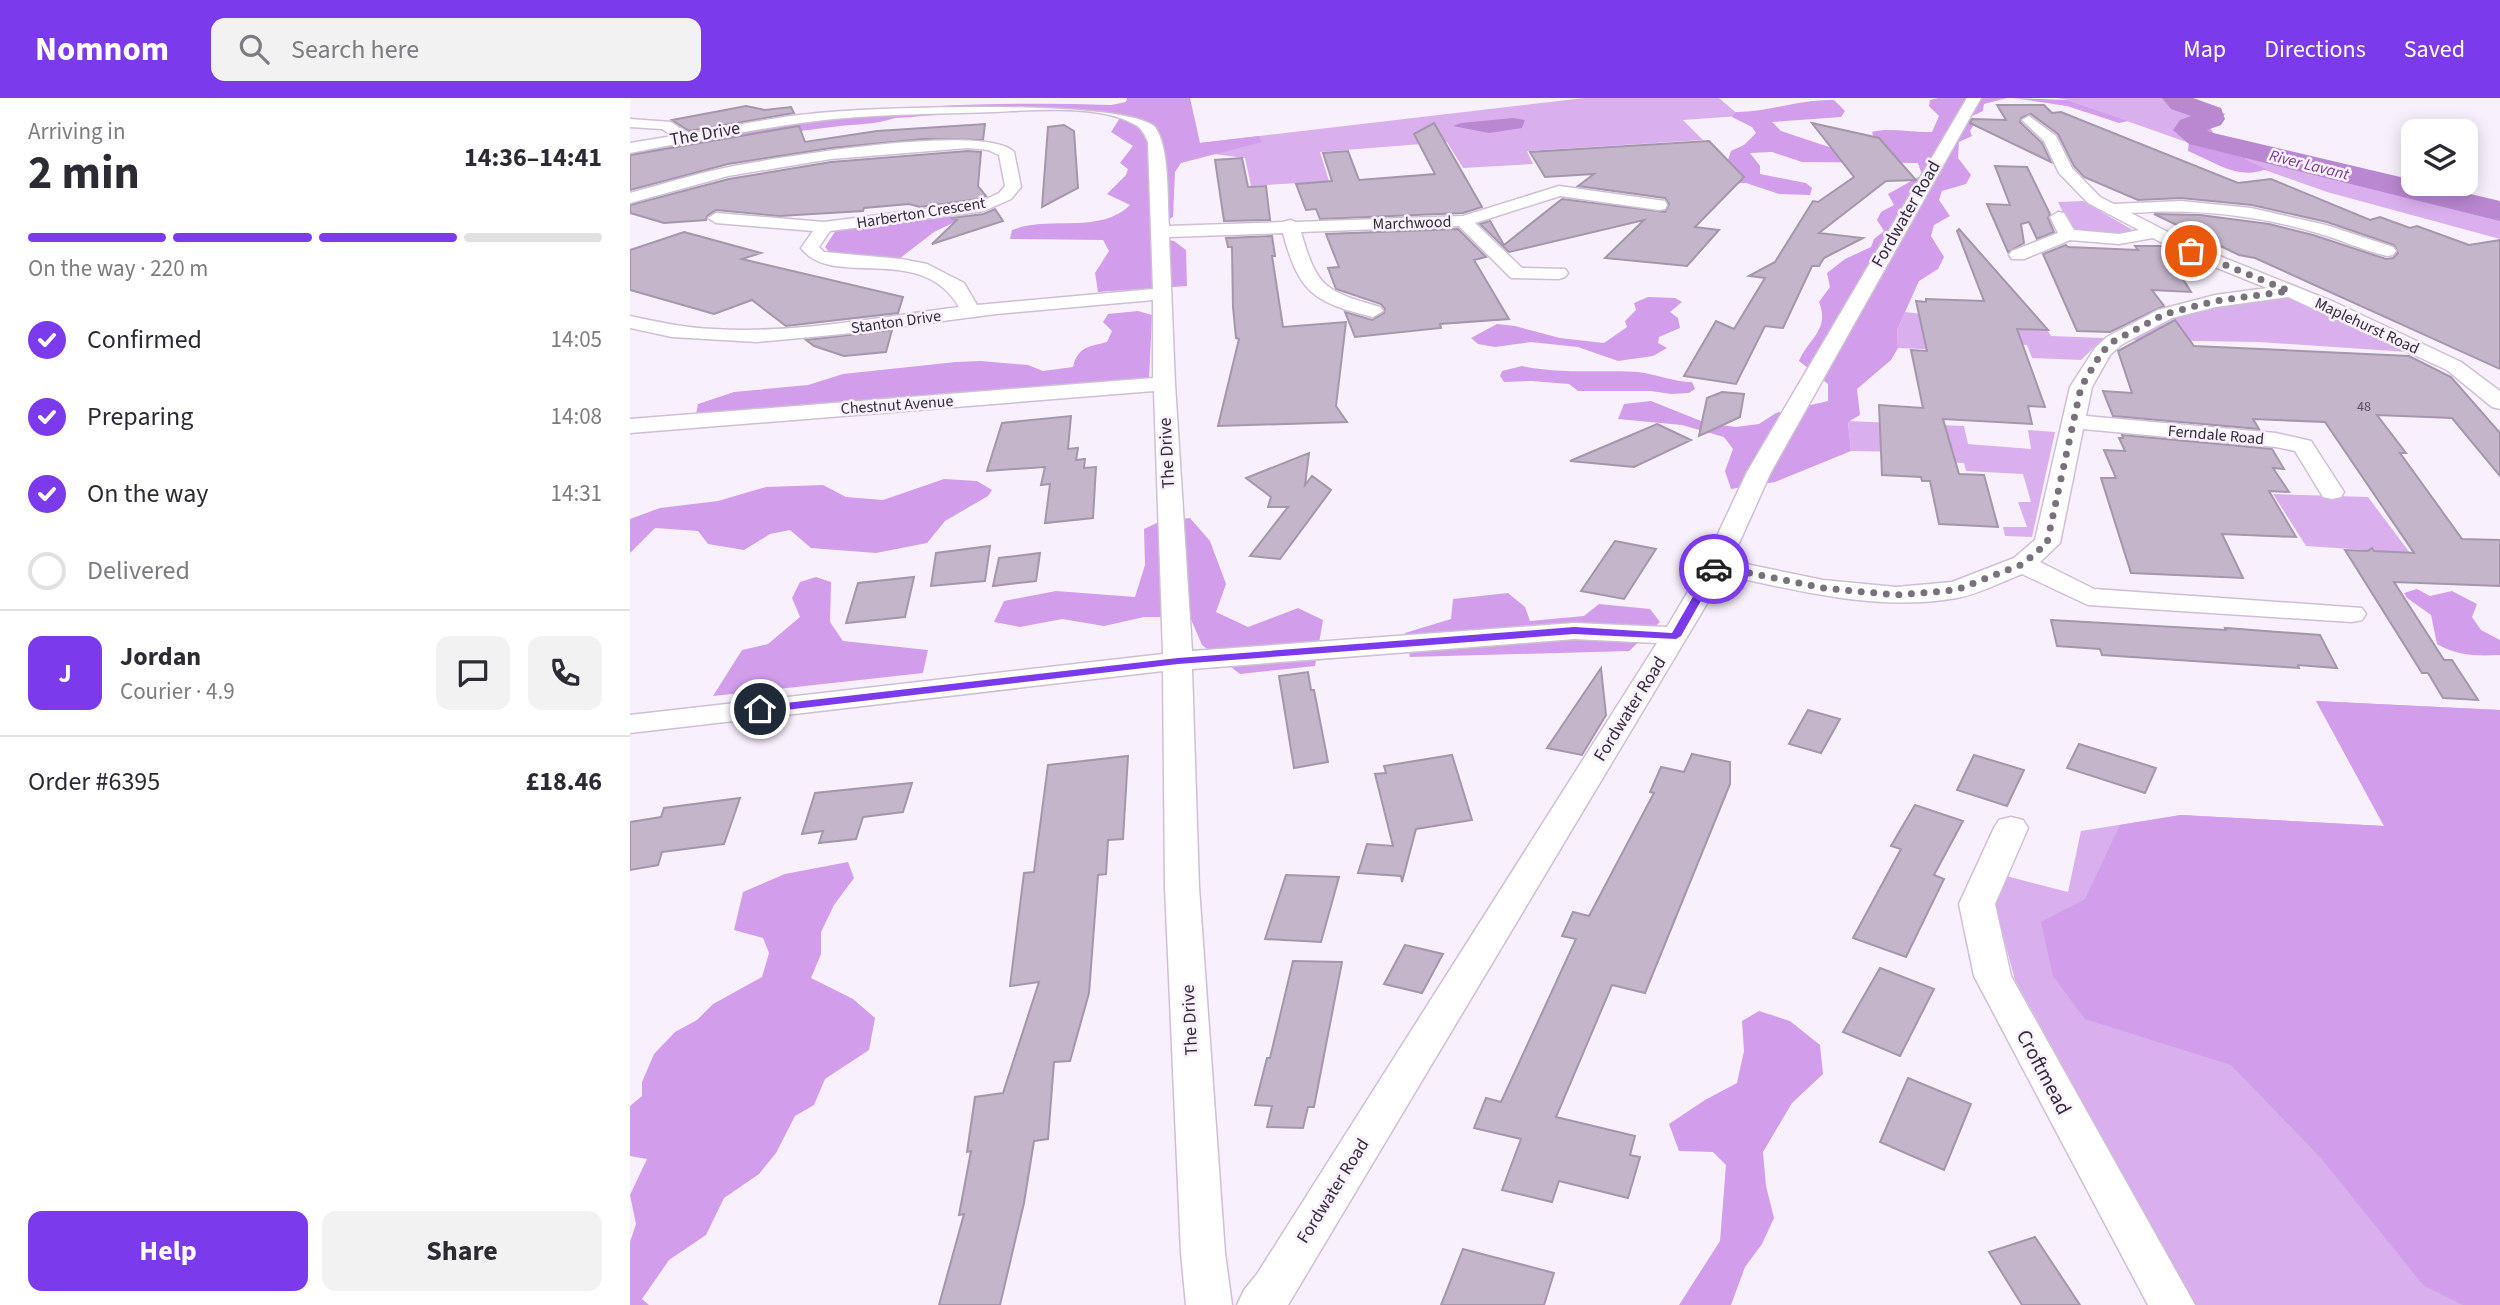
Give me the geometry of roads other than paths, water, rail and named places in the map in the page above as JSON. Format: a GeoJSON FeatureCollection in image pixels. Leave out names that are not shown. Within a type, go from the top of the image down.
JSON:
{"type":"FeatureCollection","features":[{"type":"Feature","properties":{"kind":"street","name":"Fordwater Road"},"geometry":{"type":"LineString","coordinates":[[1260,1305],[1676,636],[1716,566],[1759,472],[1974,98]]}},
{"type":"Feature","properties":{"kind":"street","name":"The Drive"},"geometry":{"type":"LineString","coordinates":[[630,148],[813,109],[869,112],[1034,106],[1091,108],[1114,111],[1141,122],[1149,129],[1155,142],[1178,661],[1182,887],[1203,1253],[1209,1305]]}},
{"type":"Feature","properties":{"kind":"street","name":"Maplehurst Road"},"geometry":{"type":"LineString","coordinates":[[2029,120],[2051,139],[2065,170],[2094,200],[2153,233],[2454,366],[2500,401]]}},
{"type":"Feature","properties":{"kind":"street"},"geometry":{"type":"LineString","coordinates":[[630,123],[666,125],[685,138]]}},
{"type":"Feature","properties":{"kind":"street","name":"Harberton Crescent"},"geometry":{"type":"LineString","coordinates":[[630,198],[727,172],[831,154],[968,144],[991,146],[1006,152],[1013,187],[1005,196],[984,206],[824,227]]}},
{"type":"Feature","properties":{"kind":"street","name":"Marchwood"},"geometry":{"type":"LineString","coordinates":[[1159,232],[1290,225],[1396,225],[1463,221],[1490,215],[1559,191],[1659,205]]}},
{"type":"Feature","properties":{"kind":"street"},"geometry":{"type":"LineString","coordinates":[[2110,209],[2147,205],[2256,214],[2344,234],[2387,251]]}},
{"type":"Feature","properties":{"kind":"street"},"geometry":{"type":"LineString","coordinates":[[2058,217],[2068,235]]}},
{"type":"Feature","properties":{"kind":"street"},"geometry":{"type":"LineString","coordinates":[[716,218],[824,227],[810,248],[818,256],[921,268],[957,287],[971,311]]}},
{"type":"Feature","properties":{"kind":"street"},"geometry":{"type":"LineString","coordinates":[[1463,221],[1517,274],[1559,273]]}},
{"type":"Feature","properties":{"kind":"street"},"geometry":{"type":"LineString","coordinates":[[1290,225],[1304,276],[1326,297],[1373,311]]}},
{"type":"Feature","properties":{"kind":"street"},"geometry":{"type":"LineString","coordinates":[[2018,255],[2068,235],[2119,239],[2153,233]]}},
{"type":"Feature","properties":{"kind":"street"},"geometry":{"type":"LineString","coordinates":[[2343,247],[2366,242]]}},
{"type":"Feature","properties":{"kind":"street"},"geometry":{"type":"LineString","coordinates":[[1716,566],[1823,588],[1896,595],[1956,590],[2023,564],[2047,543],[2081,387],[2102,352],[2114,341],[2165,314],[2215,301],[2289,291]]}},
{"type":"Feature","properties":{"kind":"street","name":"Stanton Drive"},"geometry":{"type":"LineString","coordinates":[[630,322],[666,332],[715,337],[846,328],[971,311],[1162,295]]}},
{"type":"Feature","properties":{"kind":"street"},"geometry":{"type":"LineString","coordinates":[[1303,305],[1326,297]]}},
{"type":"Feature","properties":{"kind":"street","name":"Chestnut Avenue"},"geometry":{"type":"LineString","coordinates":[[630,426],[1164,384]]}},
{"type":"Feature","properties":{"kind":"street","name":"Ferndale Road"},"geometry":{"type":"LineString","coordinates":[[2075,422],[2276,440],[2303,446],[2332,492]]}},
{"type":"Feature","properties":{"kind":"street"},"geometry":{"type":"LineString","coordinates":[[2023,564],[2088,597],[2352,614]]}},
{"type":"Feature","properties":{"kind":"street"},"geometry":{"type":"LineString","coordinates":[[630,724],[1178,661],[1574,631],[1676,636]]}},
{"type":"Feature","properties":{"kind":"street","name":"Croftmead"},"geometry":{"type":"LineString","coordinates":[[2011,828],[1977,904],[1993,976],[2172,1305]]}},
{"type":"Feature","properties":{"kind":"waterway","name":"River Lavant"},"geometry":{"type":"LineString","coordinates":[[2176,98],[2181,103],[2211,114],[2211,119],[2190,126],[2188,130],[2199,138],[2500,211]]}}]}
